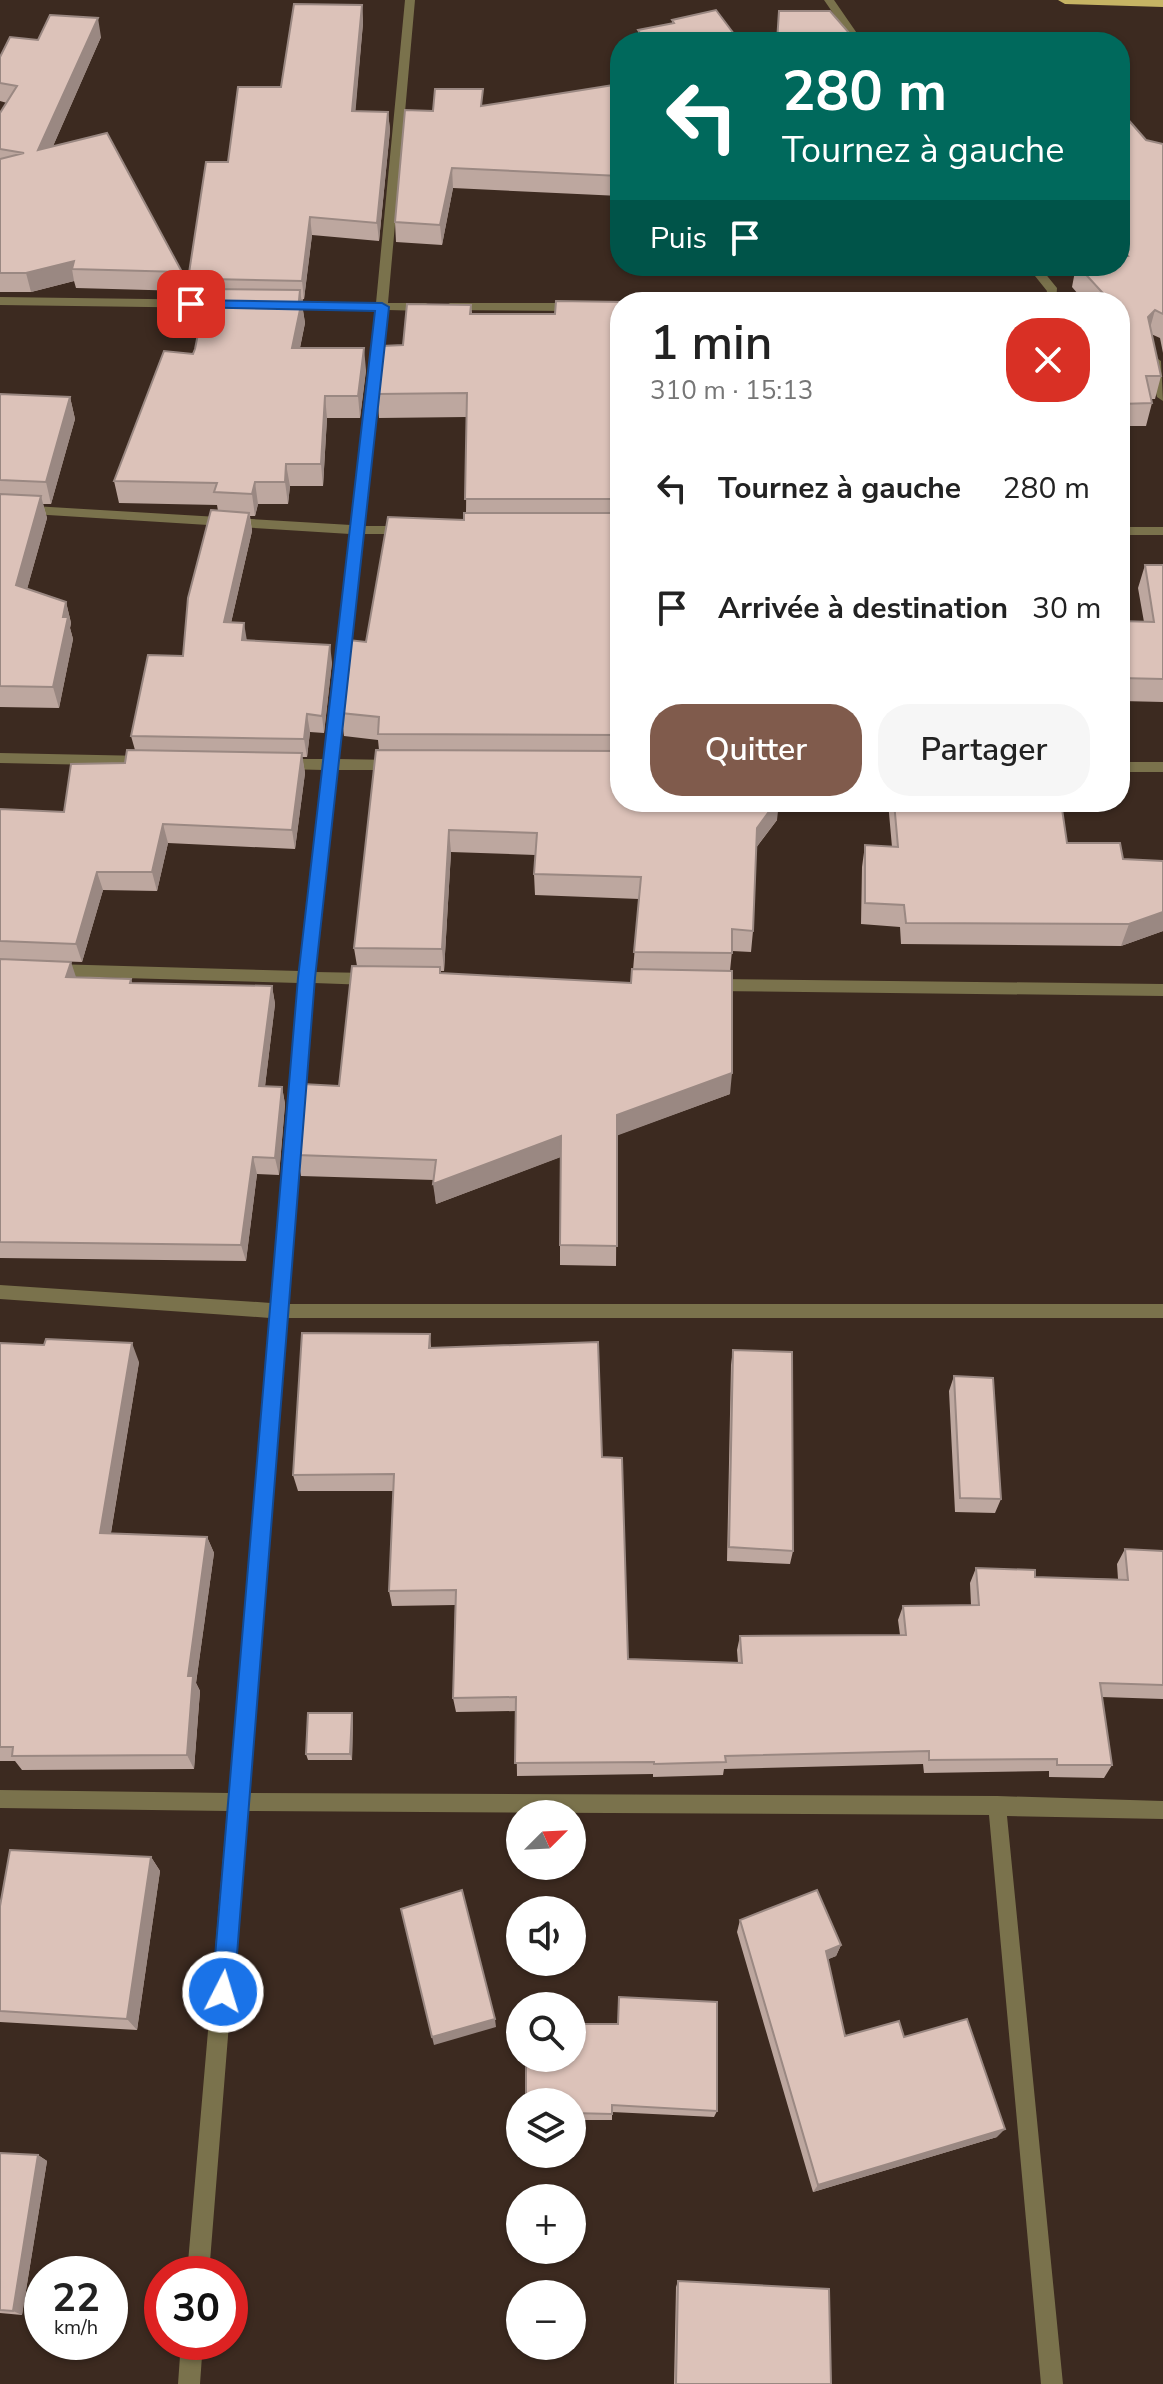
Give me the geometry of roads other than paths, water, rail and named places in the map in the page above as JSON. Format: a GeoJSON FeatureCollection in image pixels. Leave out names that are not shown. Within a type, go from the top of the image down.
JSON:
{"type":"FeatureCollection","features":[{"type":"Feature","properties":{"kind":"main road"},"geometry":{"type":"LineString","coordinates":[[1065,0],[1163,3]]}},
{"type":"Feature","properties":{"kind":"street"},"geometry":{"type":"LineString","coordinates":[[200,2256],[307,978],[382,307],[410,0]]}},
{"type":"Feature","properties":{"kind":"street"},"geometry":{"type":"LineString","coordinates":[[829,0],[851,32]]}},
{"type":"Feature","properties":{"kind":"street"},"geometry":{"type":"LineString","coordinates":[[1041,276],[1053,292]]}},
{"type":"Feature","properties":{"kind":"street"},"geometry":{"type":"LineString","coordinates":[[0,301],[239,305]]}},
{"type":"Feature","properties":{"kind":"street"},"geometry":{"type":"LineString","coordinates":[[271,305],[588,307]]}},
{"type":"Feature","properties":{"kind":"street"},"geometry":{"type":"LineString","coordinates":[[1154,354],[1163,397]]}},
{"type":"Feature","properties":{"kind":"street"},"geometry":{"type":"LineString","coordinates":[[0,508],[356,530],[418,530]]}},
{"type":"Feature","properties":{"kind":"street"},"geometry":{"type":"LineString","coordinates":[[1130,531],[1163,531]]}},
{"type":"Feature","properties":{"kind":"street"},"geometry":{"type":"LineString","coordinates":[[0,758],[157,761]]}},
{"type":"Feature","properties":{"kind":"street"},"geometry":{"type":"LineString","coordinates":[[267,764],[406,765]]}},
{"type":"Feature","properties":{"kind":"street"},"geometry":{"type":"LineString","coordinates":[[1130,767],[1163,767]]}},
{"type":"Feature","properties":{"kind":"street"},"geometry":{"type":"LineString","coordinates":[[31,969],[385,980]]}},
{"type":"Feature","properties":{"kind":"street"},"geometry":{"type":"LineString","coordinates":[[697,985],[1163,990]]}},
{"type":"Feature","properties":{"kind":"street"},"geometry":{"type":"LineString","coordinates":[[0,1292],[277,1311],[1163,1311]]}},
{"type":"Feature","properties":{"kind":"street"},"geometry":{"type":"LineString","coordinates":[[0,1799],[239,1804],[997,1805],[1163,1810]]}},
{"type":"Feature","properties":{"kind":"street"},"geometry":{"type":"LineString","coordinates":[[997,1805],[1052,2384]]}},
{"type":"Feature","properties":{"kind":"street"},"geometry":{"type":"LineString","coordinates":[[189,2384],[191,2360]]}}]}
